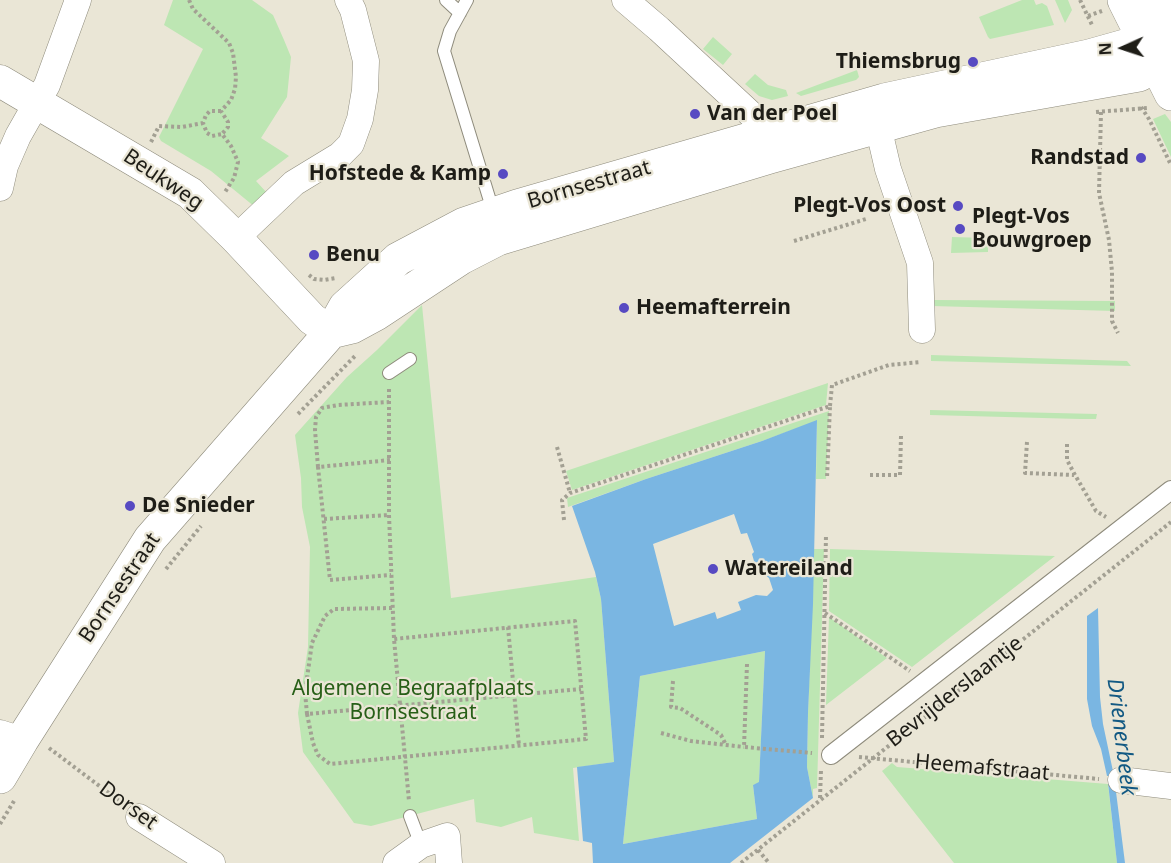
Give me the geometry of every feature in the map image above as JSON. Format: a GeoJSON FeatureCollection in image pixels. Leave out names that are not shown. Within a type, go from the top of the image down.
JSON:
{"type":"FeatureCollection","features":[{"type":"Feature","properties":{"kind":"main road"},"geometry":{"type":"LineString","coordinates":[[1124,0],[1163,41]]}},
{"type":"Feature","properties":{"kind":"main road"},"geometry":{"type":"LineString","coordinates":[[1153,0],[1163,41],[1171,94]]}},
{"type":"Feature","properties":{"kind":"main road","name":"Bornsestraat"},"geometry":{"type":"LineString","coordinates":[[8,787],[23,739],[150,539],[331,332],[352,327],[374,299],[398,259],[445,232],[510,218],[1089,56],[1163,41]]}},
{"type":"Feature","properties":{"kind":"main road","name":"Bornsestraat"},"geometry":{"type":"LineString","coordinates":[[374,299],[498,239],[766,146]]}},
{"type":"Feature","properties":{"kind":"street"},"geometry":{"type":"LineString","coordinates":[[0,188],[5,166],[18,136],[47,85],[78,0]]}},
{"type":"Feature","properties":{"kind":"street"},"geometry":{"type":"LineString","coordinates":[[236,238],[294,183],[340,155],[351,144],[362,110],[366,61],[353,10],[348,0]]}},
{"type":"Feature","properties":{"kind":"street"},"geometry":{"type":"LineString","coordinates":[[625,0],[755,118],[766,146]]}},
{"type":"Feature","properties":{"kind":"street","name":"Beukweg"},"geometry":{"type":"LineString","coordinates":[[0,81],[190,193],[312,319],[331,332]]}},
{"type":"Feature","properties":{"kind":"street"},"geometry":{"type":"LineString","coordinates":[[881,113],[888,168],[920,263],[922,330]]}},
{"type":"Feature","properties":{"kind":"street","name":"Bevrijderslaantje"},"geometry":{"type":"LineString","coordinates":[[825,754],[926,681],[1171,490]]}},
{"type":"Feature","properties":{"kind":"street"},"geometry":{"type":"LineString","coordinates":[[1121,780],[1171,786]]}},
{"type":"Feature","properties":{"kind":"street","name":"Dorset"},"geometry":{"type":"LineString","coordinates":[[139,817],[212,863]]}},
{"type":"Feature","properties":{"kind":"street"},"geometry":{"type":"LineString","coordinates":[[396,863],[421,845],[447,836],[448,863]]}},
{"type":"Feature","properties":{"kind":"lane"},"geometry":{"type":"LineString","coordinates":[[446,0],[460,13]]}},
{"type":"Feature","properties":{"kind":"lane"},"geometry":{"type":"LineString","coordinates":[[467,0],[450,31],[444,51],[510,218]]}},
{"type":"Feature","properties":{"kind":"lane","name":"Bornsestraat"},"geometry":{"type":"LineString","coordinates":[[824,130],[881,113]]}},
{"type":"Feature","properties":{"kind":"lane","name":"Bornsestraat"},"geometry":{"type":"LineString","coordinates":[[590,198],[881,113]]}},
{"type":"Feature","properties":{"kind":"lane","name":"Bornsestraat"},"geometry":{"type":"LineString","coordinates":[[510,218],[548,210]]}},
{"type":"Feature","properties":{"kind":"lane"},"geometry":{"type":"LineString","coordinates":[[389,373],[410,359]]}},
{"type":"Feature","properties":{"kind":"lane"},"geometry":{"type":"LineString","coordinates":[[410,816],[421,845]]}},
{"type":"Feature","properties":{"kind":"path"},"geometry":{"type":"LineString","coordinates":[[189,0],[193,9],[229,43],[233,54],[237,77],[235,89],[231,100],[221,111]]}},
{"type":"Feature","properties":{"kind":"path"},"geometry":{"type":"LineString","coordinates":[[1142,109],[1171,165]]}},
{"type":"Feature","properties":{"kind":"path"},"geometry":{"type":"LineString","coordinates":[[210,111],[221,111],[225,114],[228,127],[222,135],[212,136],[207,133],[202,123],[210,111]]}},
{"type":"Feature","properties":{"kind":"path"},"geometry":{"type":"LineString","coordinates":[[1101,112],[1099,193],[1109,240],[1112,272],[1112,321],[1118,333]]}},
{"type":"Feature","properties":{"kind":"path"},"geometry":{"type":"LineString","coordinates":[[141,163],[159,126],[182,127],[202,123]]}},
{"type":"Feature","properties":{"kind":"path"},"geometry":{"type":"LineString","coordinates":[[211,213],[234,178],[238,162],[231,146],[222,135]]}},
{"type":"Feature","properties":{"kind":"path"},"geometry":{"type":"LineString","coordinates":[[794,241],[866,219]]}},
{"type":"Feature","properties":{"kind":"path"},"geometry":{"type":"LineString","coordinates":[[307,274],[314,279],[324,280],[344,277],[374,299]]}},
{"type":"Feature","properties":{"kind":"path"},"geometry":{"type":"LineString","coordinates":[[295,418],[360,351]]}},
{"type":"Feature","properties":{"kind":"path"},"geometry":{"type":"LineString","coordinates":[[827,478],[832,385],[889,365],[921,362]]}},
{"type":"Feature","properties":{"kind":"path"},"geometry":{"type":"LineString","coordinates":[[389,373],[389,515],[392,608],[410,816]]}},
{"type":"Feature","properties":{"kind":"path"},"geometry":{"type":"LineString","coordinates":[[388,402],[322,408],[316,417],[315,430],[330,580],[391,575]]}},
{"type":"Feature","properties":{"kind":"path"},"geometry":{"type":"LineString","coordinates":[[564,520],[562,500],[570,494],[830,406]]}},
{"type":"Feature","properties":{"kind":"path"},"geometry":{"type":"LineString","coordinates":[[870,475],[900,475],[901,436]]}},
{"type":"Feature","properties":{"kind":"path"},"geometry":{"type":"LineString","coordinates":[[1027,442],[1025,473],[1075,475]]}},
{"type":"Feature","properties":{"kind":"path"},"geometry":{"type":"LineString","coordinates":[[1067,444],[1067,460],[1096,511],[1124,527]]}},
{"type":"Feature","properties":{"kind":"path"},"geometry":{"type":"LineString","coordinates":[[557,447],[570,494]]}},
{"type":"Feature","properties":{"kind":"path"},"geometry":{"type":"LineString","coordinates":[[318,467],[390,460]]}},
{"type":"Feature","properties":{"kind":"path"},"geometry":{"type":"LineString","coordinates":[[324,519],[389,515]]}},
{"type":"Feature","properties":{"kind":"path"},"geometry":{"type":"LineString","coordinates":[[161,576],[204,522]]}},
{"type":"Feature","properties":{"kind":"path","name":"Bevrijderslaantje"},"geometry":{"type":"LineString","coordinates":[[741,863],[870,758],[1171,522]]}},
{"type":"Feature","properties":{"kind":"path"},"geometry":{"type":"LineString","coordinates":[[820,799],[825,754],[826,536]]}},
{"type":"Feature","properties":{"kind":"path"},"geometry":{"type":"LineString","coordinates":[[392,608],[334,609],[325,616],[312,644],[305,692],[307,714],[318,755],[330,764],[586,740],[575,621],[394,639]]}},
{"type":"Feature","properties":{"kind":"path"},"geometry":{"type":"LineString","coordinates":[[825,612],[926,681]]}},
{"type":"Feature","properties":{"kind":"path"},"geometry":{"type":"LineString","coordinates":[[508,627],[519,746]]}},
{"type":"Feature","properties":{"kind":"path"},"geometry":{"type":"LineString","coordinates":[[744,747],[747,664]]}},
{"type":"Feature","properties":{"kind":"path"},"geometry":{"type":"LineString","coordinates":[[673,681],[671,707],[680,708],[721,735],[726,745]]}},
{"type":"Feature","properties":{"kind":"path"},"geometry":{"type":"LineString","coordinates":[[307,714],[581,689]]}},
{"type":"Feature","properties":{"kind":"path"},"geometry":{"type":"LineString","coordinates":[[662,733],[691,741],[811,753]]}},
{"type":"Feature","properties":{"kind":"path","name":"Dorset"},"geometry":{"type":"LineString","coordinates":[[23,739],[139,817]]}},
{"type":"Feature","properties":{"kind":"path","name":"Heemafstraat"},"geometry":{"type":"LineString","coordinates":[[870,758],[1094,778]]}},
{"type":"Feature","properties":{"kind":"path"},"geometry":{"type":"LineString","coordinates":[[0,824],[8,787]]}},
{"type":"Feature","properties":{"kind":"path"},"geometry":{"type":"LineString","coordinates":[[758,850],[769,863]]}},
{"type":"Feature","properties":{"kind":"green space"},"geometry":{"type":"Polygon","coordinates":[[[173,0],[252,0],[273,15],[291,57],[287,97],[261,138],[289,156],[256,181],[268,194],[255,207],[211,171],[161,141],[159,137],[203,49],[164,25],[173,0]]]}},
{"type":"Feature","properties":{"kind":"green space"},"geometry":{"type":"Polygon","coordinates":[[[1022,0],[1034,0],[1036,5],[1042,3],[1047,6],[1054,25],[990,39],[979,17],[1022,0]]]}},
{"type":"Feature","properties":{"kind":"green space"},"geometry":{"type":"Polygon","coordinates":[[[1055,0],[1068,0],[1072,10],[1065,23],[1055,0]]]}},
{"type":"Feature","properties":{"kind":"green space"},"geometry":{"type":"Polygon","coordinates":[[[713,37],[732,54],[723,65],[703,49],[713,37]]]}},
{"type":"Feature","properties":{"kind":"green space"},"geometry":{"type":"Polygon","coordinates":[[[857,70],[859,77],[856,80],[801,96],[796,93],[857,70]]]}},
{"type":"Feature","properties":{"kind":"green space"},"geometry":{"type":"Polygon","coordinates":[[[755,74],[768,85],[786,90],[788,96],[772,100],[759,96],[745,84],[755,74]]]}},
{"type":"Feature","properties":{"kind":"green space"},"geometry":{"type":"Polygon","coordinates":[[[1165,114],[1171,122],[1171,157],[1153,119],[1165,114]]]}},
{"type":"Feature","properties":{"kind":"green space"},"geometry":{"type":"Polygon","coordinates":[[[952,237],[988,238],[988,252],[951,253],[952,237]]]}},
{"type":"Feature","properties":{"kind":"green space"},"geometry":{"type":"Polygon","coordinates":[[[933,300],[1115,301],[1115,311],[932,306],[933,300]]]}},
{"type":"Feature","properties":{"kind":"green space","name":"Algemene Begraafplaats Bornsestraat"},"geometry":{"type":"Polygon","coordinates":[[[422,305],[451,598],[596,577],[601,599],[614,762],[573,768],[579,841],[534,833],[532,817],[501,827],[476,822],[474,799],[371,826],[354,823],[303,752],[298,713],[308,647],[310,547],[302,507],[301,478],[295,435],[347,377],[422,305]]]}},
{"type":"Feature","properties":{"kind":"green space"},"geometry":{"type":"Polygon","coordinates":[[[931,355],[1127,361],[1131,366],[931,361],[931,355]]]}},
{"type":"Feature","properties":{"kind":"green space"},"geometry":{"type":"Polygon","coordinates":[[[828,383],[826,405],[572,490],[566,471],[828,383]]]}},
{"type":"Feature","properties":{"kind":"green space"},"geometry":{"type":"Polygon","coordinates":[[[930,410],[1097,414],[1096,419],[1080,419],[930,415],[930,410]]]}},
{"type":"Feature","properties":{"kind":"green space"},"geometry":{"type":"Polygon","coordinates":[[[829,411],[826,479],[816,479],[817,421],[568,507],[567,498],[829,411]]]}},
{"type":"Feature","properties":{"kind":"green space"},"geometry":{"type":"Polygon","coordinates":[[[814,549],[824,549],[817,788],[813,789],[813,798],[807,767],[814,549]]]}},
{"type":"Feature","properties":{"kind":"green space"},"geometry":{"type":"Polygon","coordinates":[[[830,549],[1055,556],[912,667],[829,611],[830,549]]]}},
{"type":"Feature","properties":{"kind":"green space"},"geometry":{"type":"Polygon","coordinates":[[[829,617],[887,658],[826,705],[829,617]]]}},
{"type":"Feature","properties":{"kind":"green space"},"geometry":{"type":"Polygon","coordinates":[[[765,651],[759,783],[753,785],[757,819],[623,844],[640,676],[765,651]]]}},
{"type":"Feature","properties":{"kind":"green space"},"geometry":{"type":"Polygon","coordinates":[[[892,763],[897,767],[1108,784],[1117,863],[954,863],[882,771],[892,763]]]}},
{"type":"Feature","properties":{"kind":"water"},"geometry":{"type":"Polygon","coordinates":[[[817,420],[807,767],[813,798],[730,863],[593,863],[592,843],[583,841],[577,767],[614,762],[601,599],[595,572],[572,506],[817,420]],[[734,514],[653,544],[674,626],[715,612],[717,619],[741,610],[738,602],[756,595],[767,596],[773,590],[769,578],[765,575],[758,575],[752,554],[754,552],[747,533],[741,534],[734,514]],[[765,651],[640,676],[623,844],[757,819],[753,785],[759,782],[765,651]]]}},
{"type":"Feature","properties":{"kind":"water"},"geometry":{"type":"Polygon","coordinates":[[[1098,608],[1100,697],[1114,776],[1107,776],[1101,749],[1092,726],[1087,699],[1087,616],[1098,608]]]}},
{"type":"Feature","properties":{"kind":"water"},"geometry":{"type":"Polygon","coordinates":[[[1108,783],[1115,784],[1125,863],[1117,863],[1108,783]]]}},
{"type":"Feature","properties":{"kind":"place","name":"Thiemsbrug"},"geometry":{"type":"Point","coordinates":[973,62]}},
{"type":"Feature","properties":{"kind":"place","name":"Van der Poel"},"geometry":{"type":"Point","coordinates":[695,114]}},
{"type":"Feature","properties":{"kind":"place","name":"Randstad"},"geometry":{"type":"Point","coordinates":[1141,158]}},
{"type":"Feature","properties":{"kind":"place","name":"Hofstede & Kamp"},"geometry":{"type":"Point","coordinates":[503,174]}},
{"type":"Feature","properties":{"kind":"place","name":"Plegt-Vos Oost"},"geometry":{"type":"Point","coordinates":[958,206]}},
{"type":"Feature","properties":{"kind":"place","name":"Plegt-Vos Bouwgroep"},"geometry":{"type":"Point","coordinates":[960,229]}},
{"type":"Feature","properties":{"kind":"place","name":"Benu"},"geometry":{"type":"Point","coordinates":[314,255]}},
{"type":"Feature","properties":{"kind":"place","name":"Heemafterrein"},"geometry":{"type":"Point","coordinates":[624,308]}},
{"type":"Feature","properties":{"kind":"place","name":"De Snieder"},"geometry":{"type":"Point","coordinates":[130,506]}},
{"type":"Feature","properties":{"kind":"place","name":"Watereiland"},"geometry":{"type":"Point","coordinates":[713,569]}},
{"type":"Feature","properties":{"kind":"water label","name":"Drienerbeek"},"geometry":{"type":"Point","coordinates":[1121,737]}}]}
